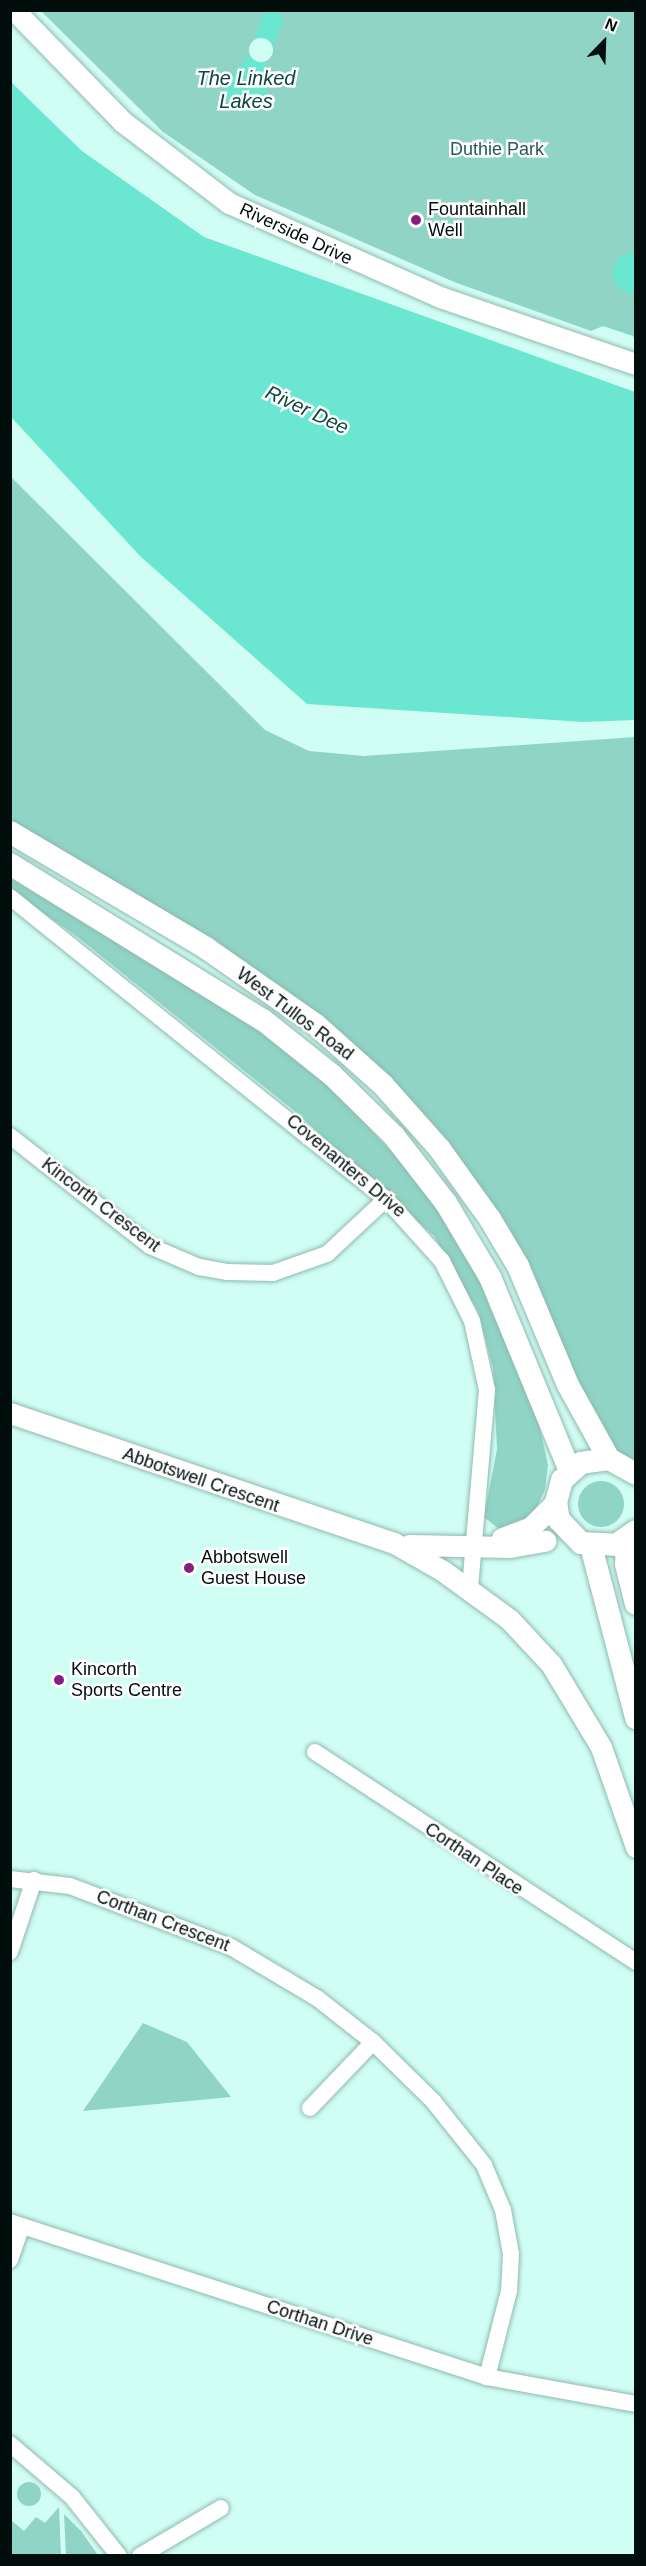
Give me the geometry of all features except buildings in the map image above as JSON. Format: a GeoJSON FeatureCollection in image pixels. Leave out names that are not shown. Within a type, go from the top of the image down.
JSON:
{"type":"FeatureCollection","features":[{"type":"Feature","properties":{"kind":"main road","name":"West Tullos Road"},"geometry":{"type":"LineString","coordinates":[[10,832],[206,948],[316,1025],[383,1085],[439,1148],[490,1219],[518,1266],[568,1385],[609,1459]]}},
{"type":"Feature","properties":{"kind":"main road","name":"West Tullos Road"},"geometry":{"type":"LineString","coordinates":[[10,864],[263,1020],[332,1075],[394,1136],[446,1203],[490,1276],[570,1471]]}},
{"type":"Feature","properties":{"kind":"main road"},"geometry":{"type":"LineString","coordinates":[[636,1474],[609,1459],[595,1458],[570,1471],[556,1502],[566,1531],[591,1546],[636,1718]]}},
{"type":"Feature","properties":{"kind":"main road"},"geometry":{"type":"LineString","coordinates":[[591,1546],[631,1535],[626,1564],[636,1604]]}},
{"type":"Feature","properties":{"kind":"street","name":"Riverside Drive"},"geometry":{"type":"LineString","coordinates":[[14,10],[123,122],[229,203],[440,297],[636,364]]}},
{"type":"Feature","properties":{"kind":"street","name":"Covenanters Drive"},"geometry":{"type":"LineString","coordinates":[[10,897],[386,1199],[442,1261],[472,1321],[481,1354],[486,1426],[472,1546],[470,1590]]}},
{"type":"Feature","properties":{"kind":"street","name":"Kincorth Crescent"},"geometry":{"type":"LineString","coordinates":[[10,1136],[150,1246],[218,1270],[273,1273],[301,1265],[327,1254],[386,1199]]}},
{"type":"Feature","properties":{"kind":"street","name":"Abbotswell Crescent"},"geometry":{"type":"LineString","coordinates":[[10,1413],[394,1544],[470,1590],[509,1619],[577,1701],[623,1801],[636,1847]]}},
{"type":"Feature","properties":{"kind":"street","name":"Abbotswell Crescent"},"geometry":{"type":"LineString","coordinates":[[472,1546],[521,1533],[556,1502]]}},
{"type":"Feature","properties":{"kind":"street","name":"Abbotswell Crescent"},"geometry":{"type":"LineString","coordinates":[[394,1544],[472,1546],[545,1541]]}},
{"type":"Feature","properties":{"kind":"street","name":"Corthan Place"},"geometry":{"type":"LineString","coordinates":[[315,1752],[636,1962]]}},
{"type":"Feature","properties":{"kind":"street","name":"Corthan Crescent"},"geometry":{"type":"LineString","coordinates":[[10,1879],[34,1880],[128,1905],[231,1947],[317,1998],[373,2042],[460,2132],[484,2165],[503,2210],[511,2254],[509,2291],[487,2377]]}},
{"type":"Feature","properties":{"kind":"street"},"geometry":{"type":"LineString","coordinates":[[10,1952],[34,1880]]}},
{"type":"Feature","properties":{"kind":"street"},"geometry":{"type":"LineString","coordinates":[[310,2108],[373,2042]]}},
{"type":"Feature","properties":{"kind":"street"},"geometry":{"type":"LineString","coordinates":[[10,2260],[16,2224]]}},
{"type":"Feature","properties":{"kind":"street","name":"Corthan Drive"},"geometry":{"type":"LineString","coordinates":[[16,2224],[487,2377],[636,2404]]}},
{"type":"Feature","properties":{"kind":"street"},"geometry":{"type":"LineString","coordinates":[[10,2444],[72,2497],[119,2556]]}},
{"type":"Feature","properties":{"kind":"street"},"geometry":{"type":"LineString","coordinates":[[140,2556],[221,2508]]}},
{"type":"Feature","properties":{"kind":"green space","name":"Duthie Park"},"geometry":{"type":"Polygon","coordinates":[[[41,11],[635,11],[635,342],[633,336],[603,326],[591,331],[454,282],[255,195],[163,132],[41,11]]]}},
{"type":"Feature","properties":{"kind":"green space"},"geometry":{"type":"Polygon","coordinates":[[[10,476],[265,730],[309,751],[364,756],[635,737],[635,1474],[609,1459],[518,1266],[352,1056],[11,832],[10,476]]]}},
{"type":"Feature","properties":{"kind":"green space"},"geometry":{"type":"Polygon","coordinates":[[[10,878],[257,1028],[329,1086],[412,1173],[481,1276],[535,1406],[548,1465],[545,1490],[533,1515],[499,1529],[484,1517],[497,1449],[493,1368],[478,1311],[434,1236],[292,1109],[75,935],[11,891],[10,878]]]}},
{"type":"Feature","properties":{"kind":"green space"},"geometry":{"type":"Polygon","coordinates":[[[601,1481],[610,1482],[618,1487],[623,1495],[623,1513],[618,1521],[610,1526],[601,1527],[592,1526],[584,1521],[579,1513],[578,1504],[579,1495],[584,1487],[592,1482],[601,1481]]]}},
{"type":"Feature","properties":{"kind":"green space"},"geometry":{"type":"Polygon","coordinates":[[[143,2023],[187,2042],[231,2097],[83,2111],[143,2023]]]}},
{"type":"Feature","properties":{"kind":"green space"},"geometry":{"type":"Polygon","coordinates":[[[29,2482],[34,2483],[40,2489],[40,2499],[34,2505],[29,2506],[24,2505],[18,2499],[17,2494],[18,2489],[24,2483],[29,2482]]]}},
{"type":"Feature","properties":{"kind":"green space"},"geometry":{"type":"Polygon","coordinates":[[[59,2507],[61,2555],[11,2555],[11,2520],[24,2531],[36,2517],[45,2523],[59,2507]]]}},
{"type":"Feature","properties":{"kind":"green space"},"geometry":{"type":"Polygon","coordinates":[[[64,2514],[81,2531],[98,2555],[66,2555],[64,2514]]]}},
{"type":"Feature","properties":{"kind":"water","name":"The Linked Lakes"},"geometry":{"type":"Polygon","coordinates":[[[278,11],[284,21],[266,62],[266,101],[256,110],[240,112],[225,98],[226,83],[249,55],[263,13],[278,11]]]}},
{"type":"Feature","properties":{"kind":"water","name":"River Dee"},"geometry":{"type":"Polygon","coordinates":[[[10,81],[82,151],[204,237],[635,392],[635,720],[583,722],[307,704],[141,557],[11,417],[10,81]]]}},
{"type":"Feature","properties":{"kind":"water"},"geometry":{"type":"Polygon","coordinates":[[[635,251],[635,293],[631,294],[618,288],[612,272],[620,256],[635,251]]]}},
{"type":"Feature","properties":{"kind":"pier"},"geometry":{"type":"Polygon","coordinates":[[[261,38],[270,41],[273,50],[270,59],[261,62],[252,59],[249,50],[252,41],[261,38]]]}},
{"type":"Feature","properties":{"kind":"place","name":"Fountainhall Well"},"geometry":{"type":"Point","coordinates":[416,220]}},
{"type":"Feature","properties":{"kind":"place","name":"Abbotswell Guest House"},"geometry":{"type":"Point","coordinates":[189,1568]}},
{"type":"Feature","properties":{"kind":"place","name":"Kincorth Sports Centre"},"geometry":{"type":"Point","coordinates":[59,1680]}}]}
